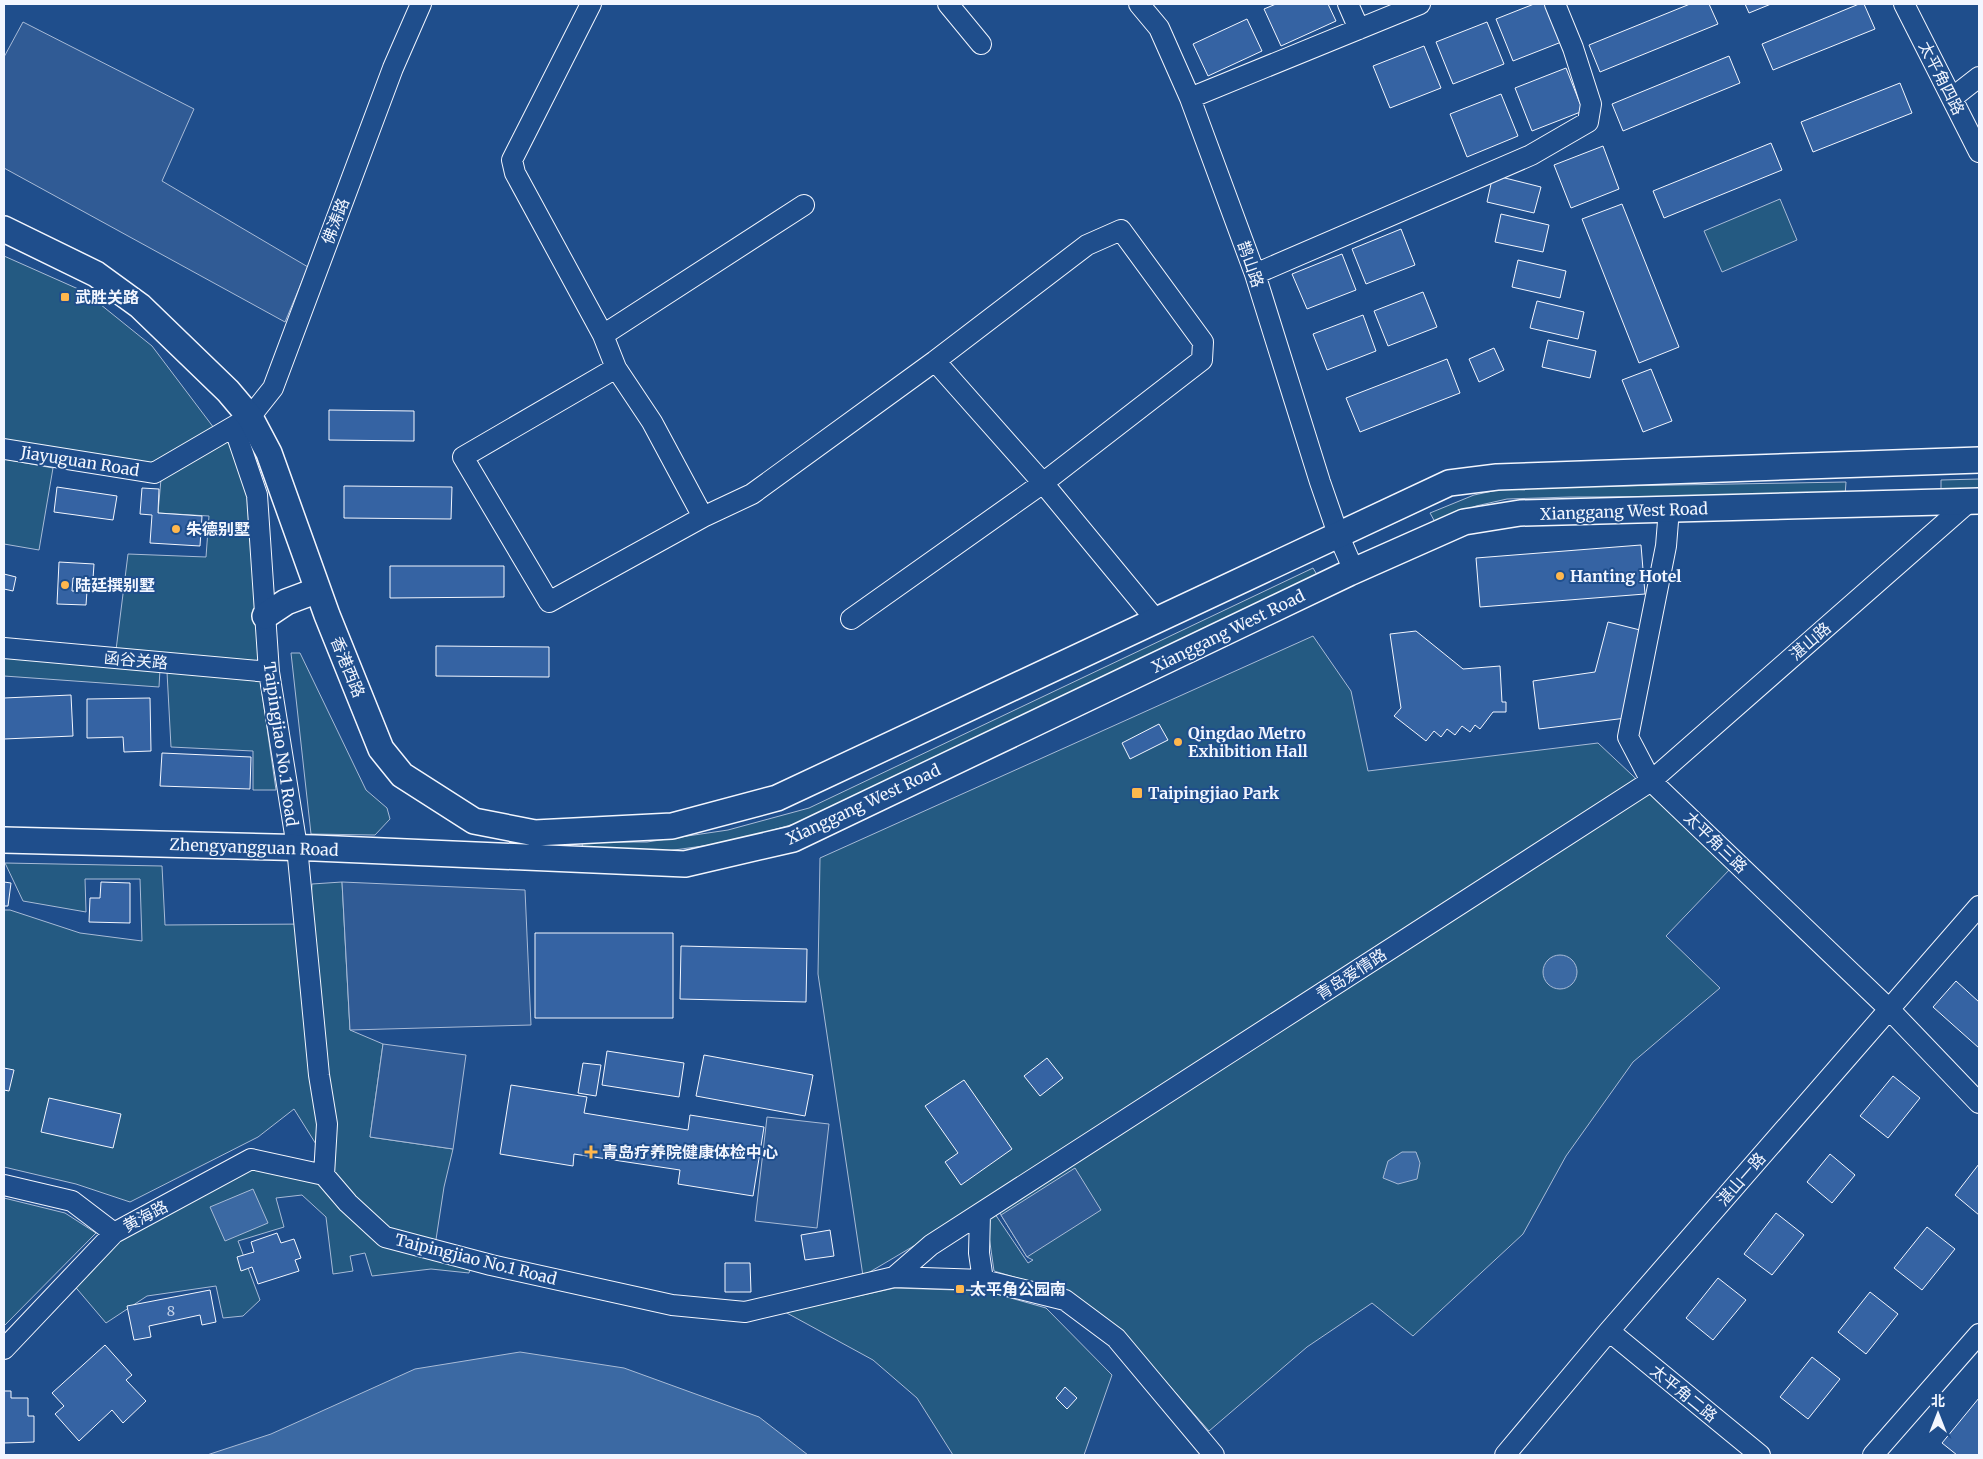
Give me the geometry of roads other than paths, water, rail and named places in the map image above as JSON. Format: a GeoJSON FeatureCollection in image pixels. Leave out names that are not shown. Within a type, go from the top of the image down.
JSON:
{"type":"FeatureCollection","features":[{"type":"Feature","properties":{"kind":"main road"},"geometry":{"type":"LineString","coordinates":[[4,229],[96,274],[140,306],[228,391],[242,422]]}},
{"type":"Feature","properties":{"kind":"main road","name":"香港西路"},"geometry":{"type":"LineString","coordinates":[[242,422],[269,453],[318,590],[381,749],[402,775],[474,822],[535,832],[672,826],[777,798],[1156,620]]}},
{"type":"Feature","properties":{"kind":"main road"},"geometry":{"type":"LineString","coordinates":[[1156,620],[1449,483],[1497,477],[1979,460]]}},
{"type":"Feature","properties":{"kind":"main road","name":"Xianggang West Road"},"geometry":{"type":"LineString","coordinates":[[503,858],[685,864],[793,839],[1354,571],[1464,522],[1520,513],[1974,501]]}},
{"type":"Feature","properties":{"kind":"main road"},"geometry":{"type":"LineString","coordinates":[[265,616],[286,602],[318,590]]}},
{"type":"Feature","properties":{"kind":"main road","name":"Zhengyangguan Road"},"geometry":{"type":"LineString","coordinates":[[4,840],[297,847],[503,858]]}},
{"type":"Feature","properties":{"kind":"street","name":"佛涛路"},"geometry":{"type":"LineString","coordinates":[[242,422],[273,388],[393,68],[421,4]]}},
{"type":"Feature","properties":{"kind":"street"},"geometry":{"type":"LineString","coordinates":[[591,4],[512,160],[515,174],[603,335],[616,368],[652,422],[703,517]]}},
{"type":"Feature","properties":{"kind":"street"},"geometry":{"type":"LineString","coordinates":[[948,4],[981,44]]}},
{"type":"Feature","properties":{"kind":"street","name":"鹊山路"},"geometry":{"type":"LineString","coordinates":[[1139,4],[1159,28],[1190,98],[1255,274],[1338,534],[1354,571]]}},
{"type":"Feature","properties":{"kind":"street"},"geometry":{"type":"LineString","coordinates":[[1348,4],[1359,29]]}},
{"type":"Feature","properties":{"kind":"street"},"geometry":{"type":"LineString","coordinates":[[1190,98],[1420,4]]}},
{"type":"Feature","properties":{"kind":"street"},"geometry":{"type":"LineString","coordinates":[[1255,274],[1530,155],[1588,122],[1591,104],[1573,48],[1555,4]]}},
{"type":"Feature","properties":{"kind":"street","name":"太平角四路"},"geometry":{"type":"LineString","coordinates":[[1904,4],[1979,152]]}},
{"type":"Feature","properties":{"kind":"street"},"geometry":{"type":"LineString","coordinates":[[1952,98],[1979,77]]}},
{"type":"Feature","properties":{"kind":"street"},"geometry":{"type":"LineString","coordinates":[[603,335],[804,205]]}},
{"type":"Feature","properties":{"kind":"street"},"geometry":{"type":"LineString","coordinates":[[616,368],[463,457],[549,602],[703,517],[752,494],[935,361],[1087,245],[1121,230],[1203,342],[1202,360],[1043,483],[851,619]]}},
{"type":"Feature","properties":{"kind":"street"},"geometry":{"type":"LineString","coordinates":[[935,361],[1043,483],[1156,620]]}},
{"type":"Feature","properties":{"kind":"street","name":"Jiayuguan Road"},"geometry":{"type":"LineString","coordinates":[[4,449],[154,473],[242,422]]}},
{"type":"Feature","properties":{"kind":"street","name":"Taipingjiao No.1 Road"},"geometry":{"type":"LineString","coordinates":[[242,422],[257,495],[269,672],[297,847],[319,1075],[327,1124],[324,1175],[348,1203],[385,1237],[482,1263],[672,1305],[745,1312],[894,1277],[983,1280],[1065,1300],[1116,1338],[1214,1455]]}},
{"type":"Feature","properties":{"kind":"street","name":"湛山路"},"geometry":{"type":"LineString","coordinates":[[1651,781],[1974,501]]}},
{"type":"Feature","properties":{"kind":"street","name":"太平角三路"},"geometry":{"type":"LineString","coordinates":[[1669,509],[1666,546],[1628,737],[1651,781],[1889,1010],[1979,1103]]}},
{"type":"Feature","properties":{"kind":"street","name":"函谷关路"},"geometry":{"type":"LineString","coordinates":[[4,648],[269,672]]}},
{"type":"Feature","properties":{"kind":"street","name":"青岛爱情路"},"geometry":{"type":"LineString","coordinates":[[894,1277],[931,1245],[1651,781]]}},
{"type":"Feature","properties":{"kind":"street","name":"湛山一路"},"geometry":{"type":"LineString","coordinates":[[1505,1455],[1609,1331],[1979,906]]}},
{"type":"Feature","properties":{"kind":"street","name":"黄海路"},"geometry":{"type":"LineString","coordinates":[[4,1349],[114,1233],[252,1159],[324,1175]]}},
{"type":"Feature","properties":{"kind":"street"},"geometry":{"type":"LineString","coordinates":[[4,1185],[72,1202],[114,1233]]}},
{"type":"Feature","properties":{"kind":"street"},"geometry":{"type":"LineString","coordinates":[[980,1214],[979,1253],[983,1280]]}},
{"type":"Feature","properties":{"kind":"street","name":"太平角二路"},"geometry":{"type":"LineString","coordinates":[[1609,1331],[1760,1455]]}},
{"type":"Feature","properties":{"kind":"street"},"geometry":{"type":"LineString","coordinates":[[1874,1455],[1979,1334]]}},
{"type":"Feature","properties":{"kind":"place","name":"武胜关路"},"geometry":{"type":"Point","coordinates":[65,297]}},
{"type":"Feature","properties":{"kind":"place","name":"朱德别墅"},"geometry":{"type":"Point","coordinates":[176,529]}},
{"type":"Feature","properties":{"kind":"place","name":"Hanting Hotel"},"geometry":{"type":"Point","coordinates":[1560,576]}},
{"type":"Feature","properties":{"kind":"place","name":"陆廷撰别墅"},"geometry":{"type":"Point","coordinates":[65,585]}},
{"type":"Feature","properties":{"kind":"place","name":"Qingdao Metro Exhibition Hall"},"geometry":{"type":"Point","coordinates":[1178,742]}},
{"type":"Feature","properties":{"kind":"place","name":"Taipingjiao Park"},"geometry":{"type":"Point","coordinates":[1137,793]}},
{"type":"Feature","properties":{"kind":"place","name":"青岛疗养院健康体检中心"},"geometry":{"type":"Point","coordinates":[591,1152]}},
{"type":"Feature","properties":{"kind":"place","name":"太平角公园南"},"geometry":{"type":"Point","coordinates":[960,1289]}}]}
